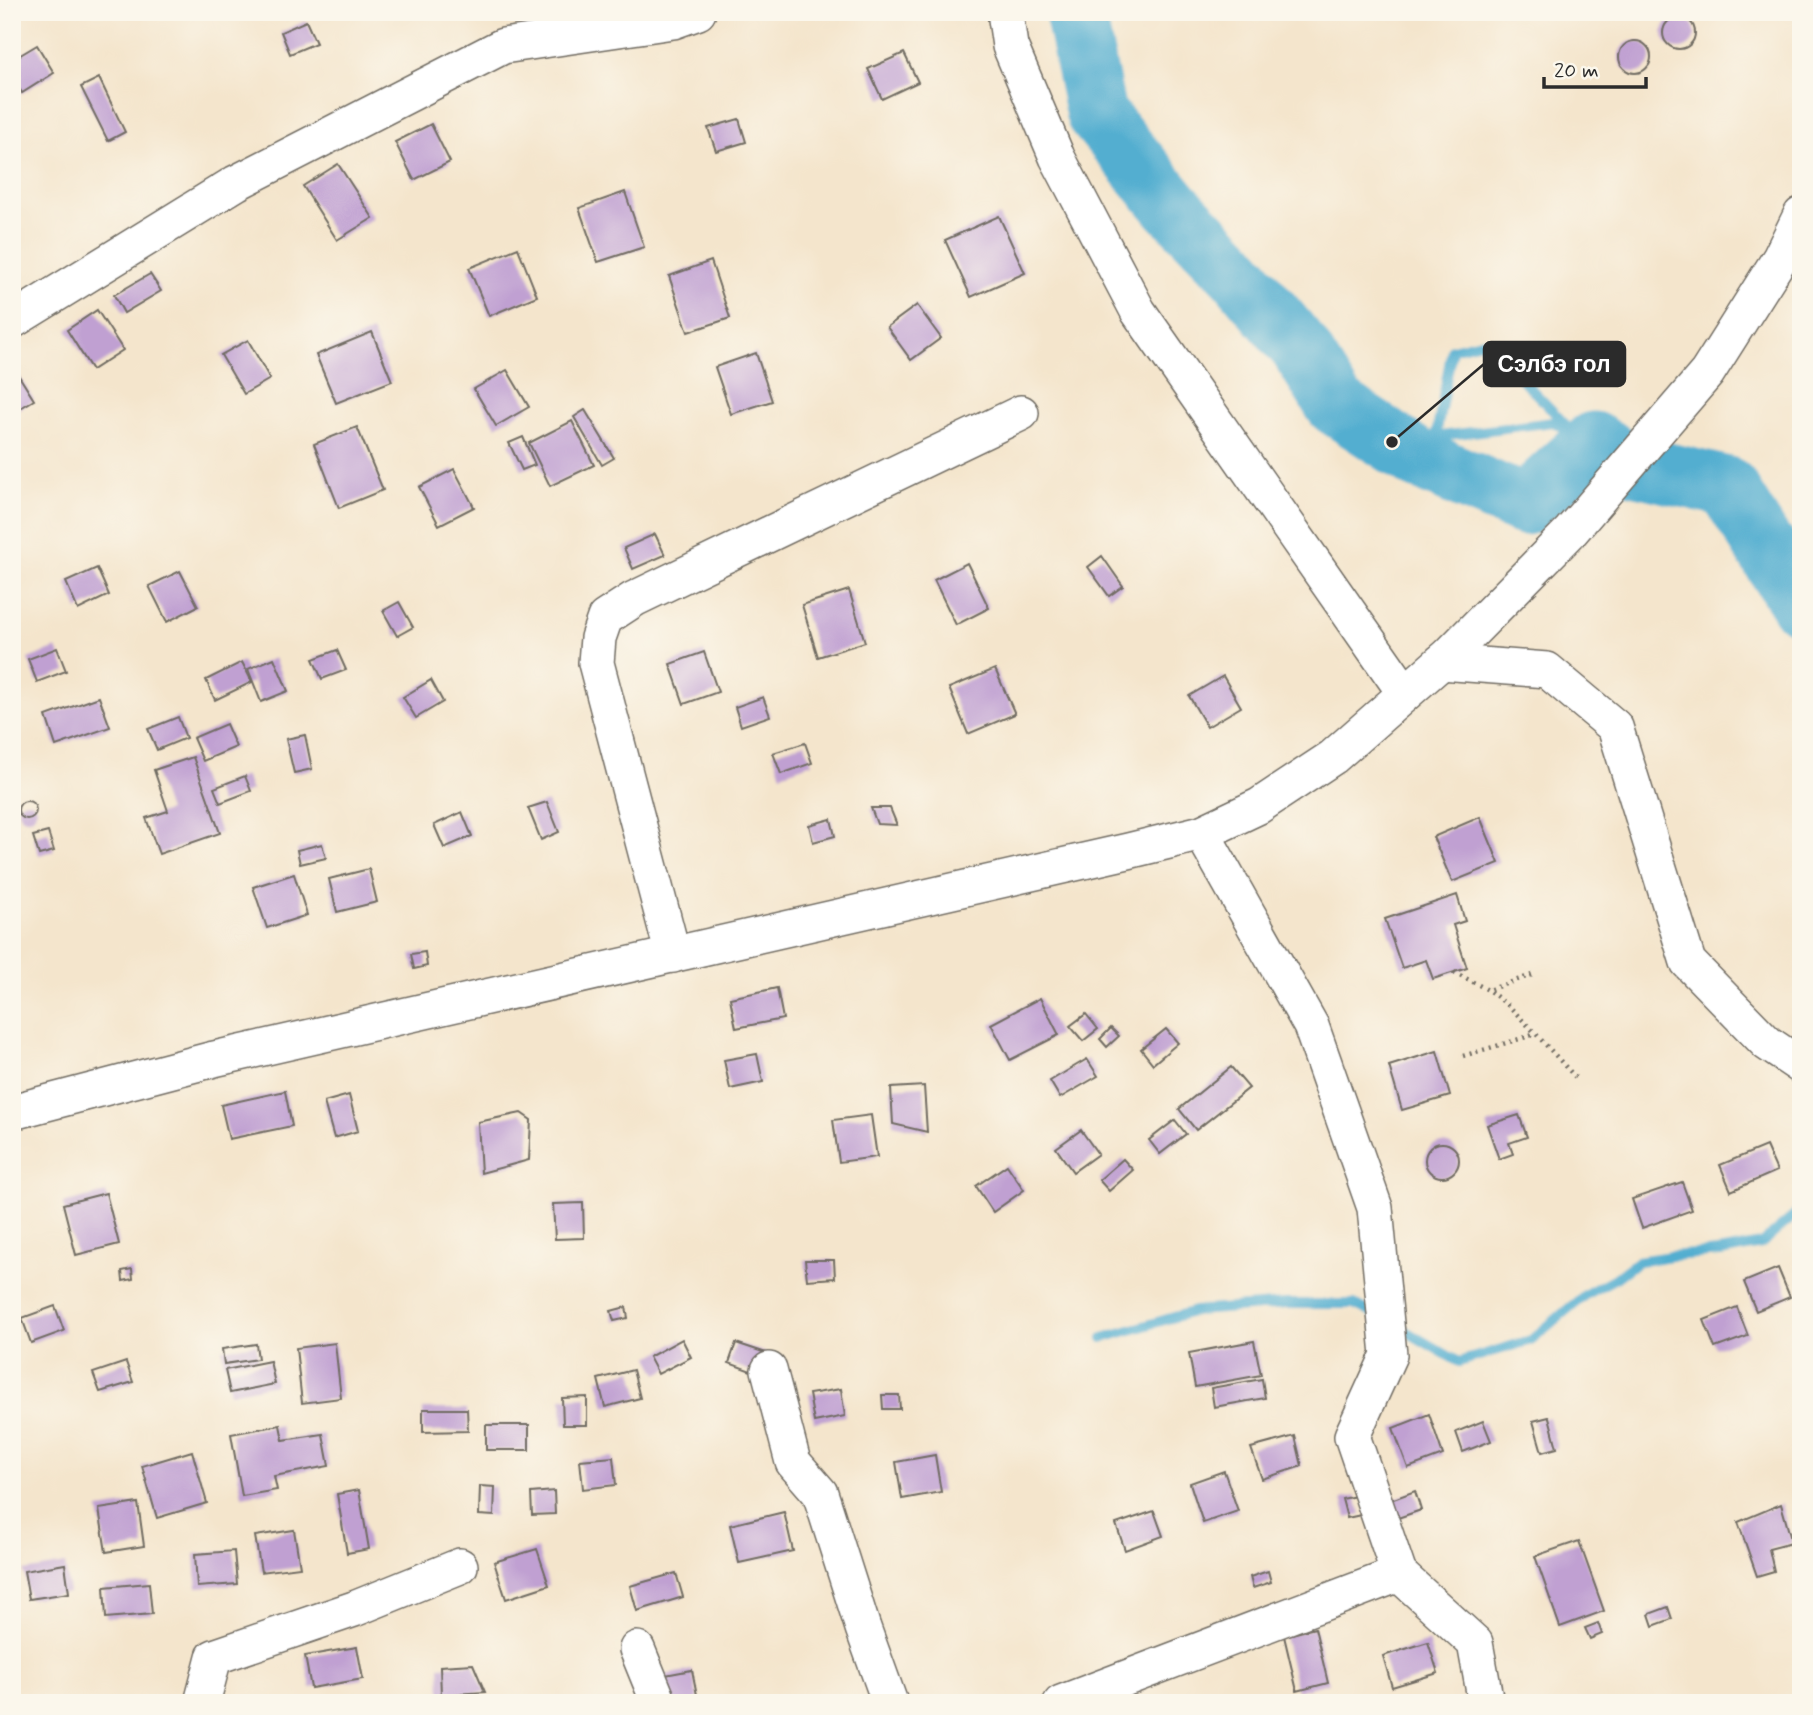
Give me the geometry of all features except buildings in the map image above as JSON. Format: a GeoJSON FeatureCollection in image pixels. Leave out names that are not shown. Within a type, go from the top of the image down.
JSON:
{"type":"FeatureCollection","features":[{"type":"Feature","properties":{"kind":"street"},"geometry":{"type":"LineString","coordinates":[[12,321],[236,183],[503,46],[673,21],[698,12]]}},
{"type":"Feature","properties":{"kind":"street"},"geometry":{"type":"LineString","coordinates":[[1005,12],[1010,46],[1057,157],[1138,311],[1405,694]]}},
{"type":"Feature","properties":{"kind":"street"},"geometry":{"type":"LineString","coordinates":[[12,1112],[214,1059],[1202,833],[1259,806],[1333,757],[1441,662],[1594,505],[1707,373],[1780,258],[1801,215]]}},
{"type":"Feature","properties":{"kind":"street"},"geometry":{"type":"LineString","coordinates":[[673,954],[596,663],[598,638],[606,618],[634,599],[1021,413]]}},
{"type":"Feature","properties":{"kind":"street"},"geometry":{"type":"LineString","coordinates":[[1441,662],[1547,670],[1615,727],[1688,962],[1767,1043],[1801,1066]]}},
{"type":"Feature","properties":{"kind":"street"},"geometry":{"type":"LineString","coordinates":[[1202,833],[1311,1026],[1375,1208],[1389,1355],[1352,1436],[1399,1574],[1475,1643],[1486,1703]]}},
{"type":"Feature","properties":{"kind":"street"},"geometry":{"type":"LineString","coordinates":[[769,1370],[793,1462],[820,1493],[890,1703]]}},
{"type":"Feature","properties":{"kind":"street"},"geometry":{"type":"LineString","coordinates":[[202,1703],[214,1657],[354,1609],[460,1566]]}},
{"type":"Feature","properties":{"kind":"street"},"geometry":{"type":"LineString","coordinates":[[1061,1703],[1399,1574]]}},
{"type":"Feature","properties":{"kind":"street"},"geometry":{"type":"LineString","coordinates":[[637,1649],[659,1703]]}},
{"type":"Feature","properties":{"kind":"path"},"geometry":{"type":"LineString","coordinates":[[1454,972],[1488,990],[1509,1006],[1575,1077]]}},
{"type":"Feature","properties":{"kind":"path"},"geometry":{"type":"LineString","coordinates":[[1488,990],[1532,975]]}},
{"type":"Feature","properties":{"kind":"path"},"geometry":{"type":"LineString","coordinates":[[1463,1056],[1536,1034]]}},
{"type":"Feature","properties":{"kind":"waterway"},"geometry":{"type":"LineString","coordinates":[[1075,12],[1096,114],[1172,206],[1237,273],[1299,347],[1335,405],[1416,458],[1524,505],[1593,442],[1634,465],[1727,487],[1801,605]]}},
{"type":"Feature","properties":{"kind":"waterway"},"geometry":{"type":"LineString","coordinates":[[1436,436],[1452,349],[1485,341],[1572,431]]}},
{"type":"Feature","properties":{"kind":"waterway"},"geometry":{"type":"LineString","coordinates":[[1392,442],[1553,422],[1593,442]]}},
{"type":"Feature","properties":{"kind":"waterway"},"geometry":{"type":"LineString","coordinates":[[1727,487],[1801,543]]}},
{"type":"Feature","properties":{"kind":"waterway"},"geometry":{"type":"LineString","coordinates":[[1103,1338],[1195,1311],[1286,1304],[1354,1304],[1459,1362],[1531,1340],[1586,1294],[1617,1277],[1638,1261],[1720,1252],[1761,1244],[1801,1210]]}},
{"type":"Feature","properties":{"kind":"place","name":"Сэлбэ гол"},"geometry":{"type":"Point","coordinates":[1392,442]}}]}
